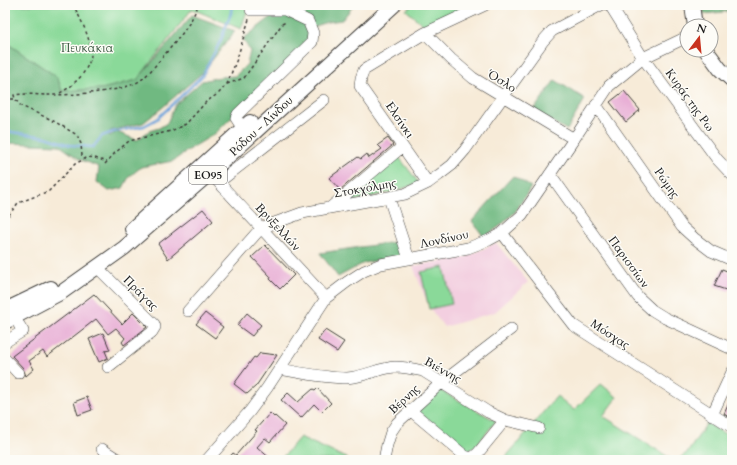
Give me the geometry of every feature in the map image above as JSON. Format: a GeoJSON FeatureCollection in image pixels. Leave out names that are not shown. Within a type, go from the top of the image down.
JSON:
{"type":"FeatureCollection","features":[{"type":"Feature","properties":{"kind":"main road","name":"Ρόδου - Λίνδου"},"geometry":{"type":"LineString","coordinates":[[8,316],[86,266],[118,241],[379,5]]}},
{"type":"Feature","properties":{"kind":"main road","name":"Ρόδου - Λίνδου"},"geometry":{"type":"LineString","coordinates":[[8,316],[62,292],[98,268],[214,177],[394,5]]}},
{"type":"Feature","properties":{"kind":"main road"},"geometry":{"type":"LineString","coordinates":[[692,5],[694,18]]}},
{"type":"Feature","properties":{"kind":"main road"},"geometry":{"type":"LineString","coordinates":[[700,5],[702,18]]}},
{"type":"Feature","properties":{"kind":"main road"},"geometry":{"type":"LineString","coordinates":[[712,58],[720,69],[732,80]]}},
{"type":"Feature","properties":{"kind":"main road"},"geometry":{"type":"LineString","coordinates":[[719,58],[732,71]]}},
{"type":"Feature","properties":{"kind":"street"},"geometry":{"type":"LineString","coordinates":[[425,33],[485,5]]}},
{"type":"Feature","properties":{"kind":"street","name":"Στοκχόλμης"},"geometry":{"type":"LineString","coordinates":[[188,311],[261,228],[302,213],[405,194],[428,183],[452,165],[465,150],[543,41],[552,32],[602,5]]}},
{"type":"Feature","properties":{"kind":"street","name":"Κυράς της Ρω"},"geometry":{"type":"LineString","coordinates":[[610,5],[643,58],[717,159],[732,175]]}},
{"type":"Feature","properties":{"kind":"street"},"geometry":{"type":"LineString","coordinates":[[243,129],[236,118],[238,114],[312,42],[313,33],[308,21],[286,10],[251,10]]}},
{"type":"Feature","properties":{"kind":"street","name":"Ελσίνκι"},"geometry":{"type":"LineString","coordinates":[[425,33],[364,70],[360,78],[360,86],[428,183]]}},
{"type":"Feature","properties":{"kind":"street","name":"Όσλο"},"geometry":{"type":"LineString","coordinates":[[425,33],[473,78],[574,139]]}},
{"type":"Feature","properties":{"kind":"street","name":"Λονδίνου"},"geometry":{"type":"LineString","coordinates":[[208,460],[250,411],[280,369],[326,298],[364,271],[381,264],[468,248],[502,233],[522,215],[609,86],[643,58],[679,42]]}},
{"type":"Feature","properties":{"kind":"street"},"geometry":{"type":"LineString","coordinates":[[214,177],[324,100]]}},
{"type":"Feature","properties":{"kind":"street","name":"Ρώμης"},"geometry":{"type":"LineString","coordinates":[[596,105],[682,227],[711,251],[732,260]]}},
{"type":"Feature","properties":{"kind":"street"},"geometry":{"type":"LineString","coordinates":[[331,207],[402,147]]}},
{"type":"Feature","properties":{"kind":"street","name":"Παρισσίων"},"geometry":{"type":"LineString","coordinates":[[550,174],[638,298],[652,310],[665,318],[732,349]]}},
{"type":"Feature","properties":{"kind":"street","name":"Βρυξελλών"},"geometry":{"type":"LineString","coordinates":[[214,177],[326,298]]}},
{"type":"Feature","properties":{"kind":"street"},"geometry":{"type":"LineString","coordinates":[[388,198],[409,259]]}},
{"type":"Feature","properties":{"kind":"street","name":"Μόσχας"},"geometry":{"type":"LineString","coordinates":[[502,233],[572,325],[732,427]]}},
{"type":"Feature","properties":{"kind":"street","name":"Πράγας"},"geometry":{"type":"LineString","coordinates":[[98,268],[154,324],[155,327],[152,332],[108,367]]}},
{"type":"Feature","properties":{"kind":"street"},"geometry":{"type":"LineString","coordinates":[[5,342],[23,331],[8,316]]}},
{"type":"Feature","properties":{"kind":"street","name":"Βέρνης"},"geometry":{"type":"LineString","coordinates":[[384,460],[391,432],[397,423],[441,383],[511,329]]}},
{"type":"Feature","properties":{"kind":"street"},"geometry":{"type":"LineString","coordinates":[[5,359],[18,373]]}},
{"type":"Feature","properties":{"kind":"street","name":"Βιέννης"},"geometry":{"type":"LineString","coordinates":[[280,369],[311,375],[348,378],[395,367],[423,371],[488,412],[505,420],[539,428]]}},
{"type":"Feature","properties":{"kind":"street"},"geometry":{"type":"LineString","coordinates":[[712,415],[732,372]]}},
{"type":"Feature","properties":{"kind":"street"},"geometry":{"type":"LineString","coordinates":[[410,410],[465,456],[472,458],[478,453],[505,420]]}},
{"type":"Feature","properties":{"kind":"street"},"geometry":{"type":"LineString","coordinates":[[102,449],[119,460]]}},
{"type":"Feature","properties":{"kind":"path"},"geometry":{"type":"LineString","coordinates":[[59,94],[76,82],[88,64],[91,55],[80,16],[73,5]]}},
{"type":"Feature","properties":{"kind":"path"},"geometry":{"type":"LineString","coordinates":[[82,156],[81,144],[77,135],[52,120],[21,106],[15,99],[14,94],[59,94],[116,89],[131,85],[141,80],[173,45],[190,22],[198,5]]}},
{"type":"Feature","properties":{"kind":"path"},"geometry":{"type":"LineString","coordinates":[[232,5],[239,6]]}},
{"type":"Feature","properties":{"kind":"path"},"geometry":{"type":"LineString","coordinates":[[5,220],[18,203],[48,191],[75,164],[88,157],[95,158],[106,163],[129,141],[171,131],[186,124],[206,102],[219,93],[227,84],[237,59],[251,10]]}},
{"type":"Feature","properties":{"kind":"path"},"geometry":{"type":"LineString","coordinates":[[227,84],[244,78],[282,24],[299,16]]}},
{"type":"Feature","properties":{"kind":"path"},"geometry":{"type":"LineString","coordinates":[[5,99],[15,99]]}},
{"type":"Feature","properties":{"kind":"shaded area"},"geometry":{"type":"Polygon","coordinates":[[[496,243],[528,282],[495,312],[444,327],[429,307],[413,266],[466,257],[496,243]]]}},
{"type":"Feature","properties":{"kind":"green space","name":"Πευκάκια"},"geometry":{"type":"Polygon","coordinates":[[[5,5],[249,5],[241,29],[192,9],[137,80],[102,89],[62,91],[57,77],[5,42],[5,5]]]}},
{"type":"Feature","properties":{"kind":"green space"},"geometry":{"type":"Polygon","coordinates":[[[291,5],[354,5],[342,20],[327,22],[316,26],[309,34],[305,49],[216,133],[173,161],[141,167],[129,177],[123,188],[109,191],[97,182],[99,167],[79,159],[59,145],[5,143],[5,42],[57,77],[62,91],[102,89],[137,80],[192,15],[235,31],[203,72],[143,123],[110,131],[109,136],[117,132],[137,140],[149,131],[159,128],[167,123],[175,105],[202,81],[220,77],[235,76],[247,64],[250,51],[243,39],[270,18],[286,15],[291,5]]]}},
{"type":"Feature","properties":{"kind":"green space"},"geometry":{"type":"Polygon","coordinates":[[[412,5],[475,5],[427,28],[406,10],[412,5]]]}},
{"type":"Feature","properties":{"kind":"green space"},"geometry":{"type":"Polygon","coordinates":[[[704,5],[732,5],[732,11],[704,14],[704,5]]]}},
{"type":"Feature","properties":{"kind":"green space"},"geometry":{"type":"Polygon","coordinates":[[[555,80],[585,99],[567,130],[533,111],[555,80]]]}},
{"type":"Feature","properties":{"kind":"green space"},"geometry":{"type":"Polygon","coordinates":[[[398,156],[419,183],[395,191],[345,203],[398,156]]]}},
{"type":"Feature","properties":{"kind":"green space"},"geometry":{"type":"Polygon","coordinates":[[[513,176],[531,187],[515,212],[500,226],[484,237],[472,221],[513,176]]]}},
{"type":"Feature","properties":{"kind":"green space"},"geometry":{"type":"Polygon","coordinates":[[[395,242],[400,254],[397,257],[364,263],[338,277],[320,253],[395,242]]]}},
{"type":"Feature","properties":{"kind":"green space"},"geometry":{"type":"Polygon","coordinates":[[[444,267],[452,304],[429,309],[421,272],[444,267]]]}},
{"type":"Feature","properties":{"kind":"green space"},"geometry":{"type":"Polygon","coordinates":[[[601,384],[617,397],[603,416],[673,460],[503,460],[557,396],[574,410],[601,384]]]}},
{"type":"Feature","properties":{"kind":"green space"},"geometry":{"type":"Polygon","coordinates":[[[438,389],[496,421],[475,447],[470,450],[462,448],[414,409],[438,389]]]}},
{"type":"Feature","properties":{"kind":"green space"},"geometry":{"type":"Polygon","coordinates":[[[707,423],[732,438],[732,460],[677,460],[688,452],[707,423]]]}},
{"type":"Feature","properties":{"kind":"green space"},"geometry":{"type":"Polygon","coordinates":[[[300,437],[347,458],[347,460],[280,460],[300,437]]]}},
{"type":"Feature","properties":{"kind":"building"},"geometry":{"type":"Polygon","coordinates":[[[624,91],[640,110],[626,122],[610,102],[624,91]]]}},
{"type":"Feature","properties":{"kind":"building"},"geometry":{"type":"Polygon","coordinates":[[[388,138],[393,145],[340,190],[329,178],[358,157],[361,159],[367,154],[369,158],[382,149],[378,145],[388,138]]]}},
{"type":"Feature","properties":{"kind":"building"},"geometry":{"type":"Polygon","coordinates":[[[203,209],[213,221],[168,259],[158,244],[203,209]]]}},
{"type":"Feature","properties":{"kind":"building"},"geometry":{"type":"Polygon","coordinates":[[[265,245],[294,275],[280,289],[252,257],[265,245]]]}},
{"type":"Feature","properties":{"kind":"building"},"geometry":{"type":"Polygon","coordinates":[[[722,269],[732,273],[732,283],[729,291],[714,286],[722,269]]]}},
{"type":"Feature","properties":{"kind":"building"},"geometry":{"type":"Polygon","coordinates":[[[94,294],[122,324],[133,313],[147,327],[124,345],[122,342],[125,338],[116,328],[108,334],[96,319],[47,357],[43,351],[29,361],[34,369],[26,376],[23,368],[12,356],[94,294]]]}},
{"type":"Feature","properties":{"kind":"building"},"geometry":{"type":"Polygon","coordinates":[[[205,313],[223,327],[215,338],[196,324],[205,313]]]}},
{"type":"Feature","properties":{"kind":"building"},"geometry":{"type":"Polygon","coordinates":[[[247,313],[261,325],[252,336],[237,325],[247,313]]]}},
{"type":"Feature","properties":{"kind":"building"},"geometry":{"type":"Polygon","coordinates":[[[325,330],[344,342],[337,352],[318,340],[325,330]]]}},
{"type":"Feature","properties":{"kind":"building"},"geometry":{"type":"Polygon","coordinates":[[[103,333],[110,350],[105,351],[108,358],[99,362],[89,339],[103,333]]]}},
{"type":"Feature","properties":{"kind":"building"},"geometry":{"type":"Polygon","coordinates":[[[260,353],[277,355],[256,386],[247,394],[234,384],[254,357],[256,358],[260,353]]]}},
{"type":"Feature","properties":{"kind":"building"},"geometry":{"type":"Polygon","coordinates":[[[317,388],[331,403],[322,412],[314,404],[301,418],[281,400],[288,393],[298,402],[313,389],[315,390],[317,388]]]}},
{"type":"Feature","properties":{"kind":"building"},"geometry":{"type":"Polygon","coordinates":[[[732,396],[732,419],[724,414],[732,396]]]}},
{"type":"Feature","properties":{"kind":"building"},"geometry":{"type":"Polygon","coordinates":[[[87,397],[92,410],[78,415],[74,402],[87,397]]]}},
{"type":"Feature","properties":{"kind":"building"},"geometry":{"type":"Polygon","coordinates":[[[270,413],[285,425],[270,442],[265,438],[257,447],[272,460],[227,460],[233,453],[236,455],[257,431],[255,430],[270,413]]]}},
{"type":"Feature","properties":{"kind":"waterway"},"geometry":{"type":"LineString","coordinates":[[5,131],[46,137],[70,145],[93,147],[102,136],[113,132],[144,126],[157,119],[202,76],[220,42],[231,13],[232,5]]}}]}
